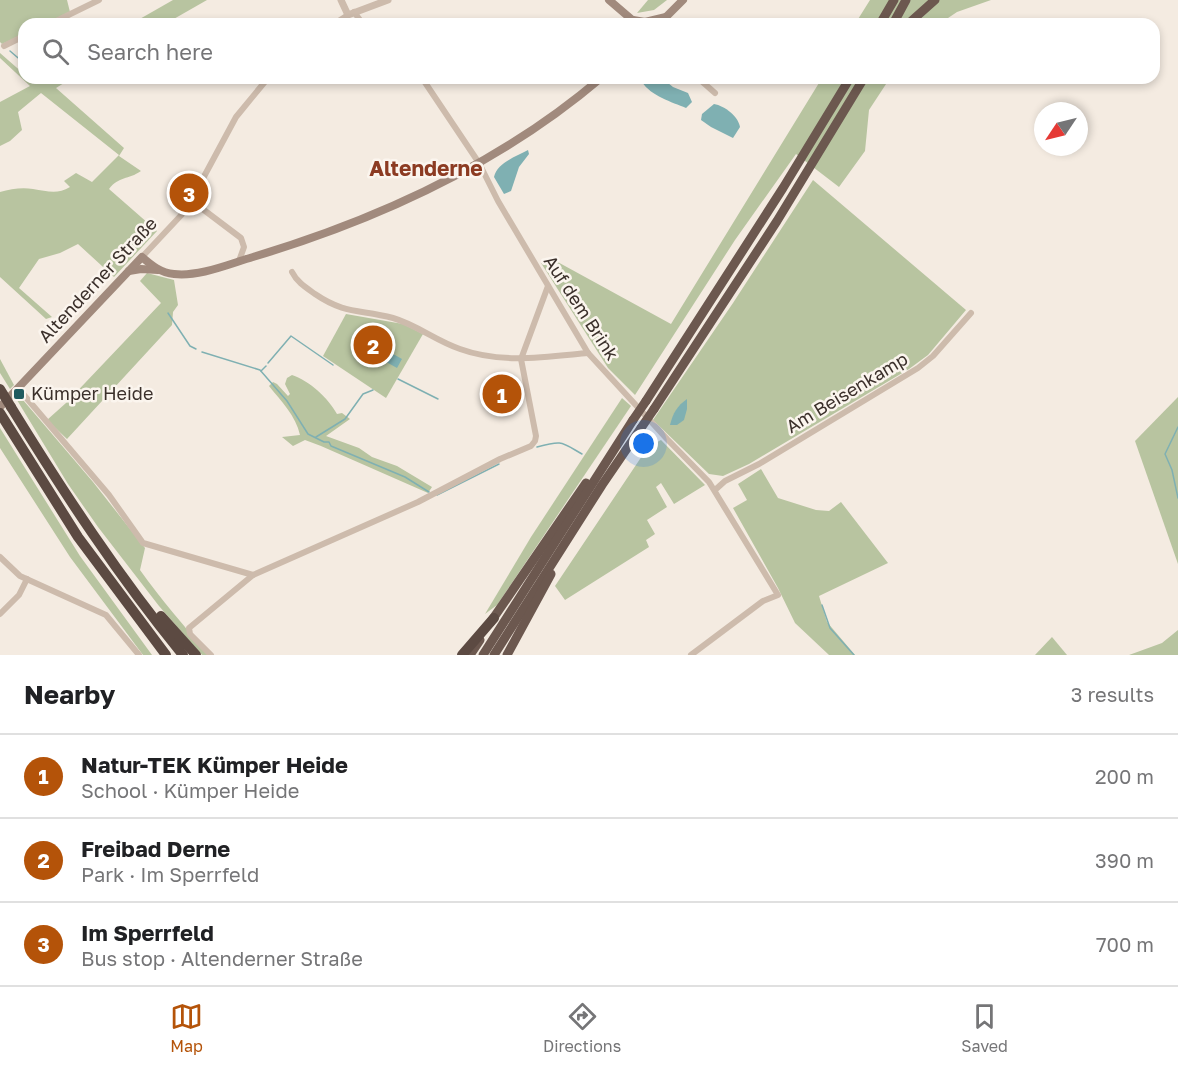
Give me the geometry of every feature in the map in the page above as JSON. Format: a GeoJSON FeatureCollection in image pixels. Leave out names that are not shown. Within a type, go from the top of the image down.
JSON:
{"type":"FeatureCollection","features":[{"type":"Feature","properties":{"kind":"highway"},"geometry":{"type":"LineString","coordinates":[[884,18],[894,0]]}},
{"type":"Feature","properties":{"kind":"highway"},"geometry":{"type":"LineString","coordinates":[[896,18],[906,0]]}},
{"type":"Feature","properties":{"kind":"highway"},"geometry":{"type":"LineString","coordinates":[[915,18],[935,0]]}},
{"type":"Feature","properties":{"kind":"highway"},"geometry":{"type":"LineString","coordinates":[[483,655],[777,198],[846,84]]}},
{"type":"Feature","properties":{"kind":"highway"},"geometry":{"type":"LineString","coordinates":[[494,655],[564,544],[777,221],[860,84]]}},
{"type":"Feature","properties":{"kind":"highway"},"geometry":{"type":"LineString","coordinates":[[0,389],[4,411],[78,537],[166,655]]}},
{"type":"Feature","properties":{"kind":"highway"},"geometry":{"type":"LineString","coordinates":[[4,411],[134,592],[183,655]]}},
{"type":"Feature","properties":{"kind":"highway"},"geometry":{"type":"LineString","coordinates":[[470,655],[572,501],[604,465]]}},
{"type":"Feature","properties":{"kind":"highway"},"geometry":{"type":"LineString","coordinates":[[507,655],[543,591],[564,544]]}},
{"type":"Feature","properties":{"kind":"highway"},"geometry":{"type":"LineString","coordinates":[[134,592],[152,605],[196,655]]}},
{"type":"Feature","properties":{"kind":"highway"},"geometry":{"type":"LineString","coordinates":[[462,655],[494,618]]}},
{"type":"Feature","properties":{"kind":"highway"},"geometry":{"type":"LineString","coordinates":[[144,627],[151,645],[159,655]]}},
{"type":"Feature","properties":{"kind":"main road"},"geometry":{"type":"LineString","coordinates":[[609,0],[629,18]]}},
{"type":"Feature","properties":{"kind":"main road"},"geometry":{"type":"LineString","coordinates":[[667,18],[683,0]]}},
{"type":"Feature","properties":{"kind":"main road"},"geometry":{"type":"LineString","coordinates":[[129,272],[141,269],[184,275],[239,261],[359,221],[436,187],[479,164],[543,122],[593,84]]}},
{"type":"Feature","properties":{"kind":"main road"},"geometry":{"type":"LineString","coordinates":[[142,256],[159,270]]}},
{"type":"Feature","properties":{"kind":"main road","name":"Altenderner Straße"},"geometry":{"type":"LineString","coordinates":[[4,411],[18,388],[142,256]]}},
{"type":"Feature","properties":{"kind":"street"},"geometry":{"type":"LineString","coordinates":[[62,18],[99,0]]}},
{"type":"Feature","properties":{"kind":"street"},"geometry":{"type":"LineString","coordinates":[[341,0],[356,18]]}},
{"type":"Feature","properties":{"kind":"street"},"geometry":{"type":"LineString","coordinates":[[344,18],[387,0]]}},
{"type":"Feature","properties":{"kind":"street"},"geometry":{"type":"LineString","coordinates":[[4,46],[18,39]]}},
{"type":"Feature","properties":{"kind":"street","name":"Altenderner Straße"},"geometry":{"type":"LineString","coordinates":[[142,256],[183,214],[236,117],[263,84]]}},
{"type":"Feature","properties":{"kind":"street","name":"Auf dem Brink"},"geometry":{"type":"LineString","coordinates":[[426,84],[479,164],[588,353],[715,490],[778,595],[763,601]]}},
{"type":"Feature","properties":{"kind":"street"},"geometry":{"type":"LineString","coordinates":[[705,84],[715,93]]}},
{"type":"Feature","properties":{"kind":"street"},"geometry":{"type":"LineString","coordinates":[[192,201],[241,238],[244,247],[239,261]]}},
{"type":"Feature","properties":{"kind":"street"},"geometry":{"type":"LineString","coordinates":[[292,272],[297,281],[332,305],[400,320],[460,350],[521,359],[588,353]]}},
{"type":"Feature","properties":{"kind":"street"},"geometry":{"type":"LineString","coordinates":[[211,655],[190,634],[189,628],[253,575],[393,514],[500,459],[531,446],[536,436],[521,359],[548,286]]}},
{"type":"Feature","properties":{"kind":"street","name":"Am Beisenkamp"},"geometry":{"type":"LineString","coordinates":[[715,490],[725,481],[759,464],[918,368],[933,356],[971,312]]}},
{"type":"Feature","properties":{"kind":"street"},"geometry":{"type":"LineString","coordinates":[[18,388],[109,495],[142,543],[253,575]]}},
{"type":"Feature","properties":{"kind":"street","name":"Am Beisenkamp"},"geometry":{"type":"LineString","coordinates":[[709,482],[725,481]]}},
{"type":"Feature","properties":{"kind":"street"},"geometry":{"type":"LineString","coordinates":[[0,557],[15,572],[27,579],[106,615],[139,655]]}},
{"type":"Feature","properties":{"kind":"street"},"geometry":{"type":"LineString","coordinates":[[0,614],[19,595],[27,579]]}},
{"type":"Feature","properties":{"kind":"street"},"geometry":{"type":"LineString","coordinates":[[692,655],[763,601],[769,581]]}},
{"type":"Feature","properties":{"kind":"green space"},"geometry":{"type":"Polygon","coordinates":[[[0,0],[67,0],[70,12],[57,18],[18,18],[18,37],[2,44],[0,42],[0,0]]]}},
{"type":"Feature","properties":{"kind":"green space"},"geometry":{"type":"Polygon","coordinates":[[[173,0],[207,0],[176,18],[142,18],[173,0]]]}},
{"type":"Feature","properties":{"kind":"green space"},"geometry":{"type":"Polygon","coordinates":[[[648,0],[667,0],[654,10],[637,13],[648,0]]]}},
{"type":"Feature","properties":{"kind":"green space"},"geometry":{"type":"Polygon","coordinates":[[[870,0],[991,0],[957,12],[948,18],[859,18],[870,0]]]}},
{"type":"Feature","properties":{"kind":"green space"},"geometry":{"type":"Polygon","coordinates":[[[0,53],[18,69],[18,75],[0,58],[0,53]]]}},
{"type":"Feature","properties":{"kind":"green space"},"geometry":{"type":"Polygon","coordinates":[[[28,84],[62,84],[56,88],[124,148],[119,156],[141,171],[116,182],[109,189],[157,231],[114,277],[78,244],[60,253],[39,259],[19,288],[52,317],[46,319],[0,277],[0,192],[25,188],[61,191],[70,187],[64,181],[76,173],[92,182],[119,155],[41,93],[18,112],[22,130],[10,141],[0,146],[0,102],[30,86],[28,84]]]}},
{"type":"Feature","properties":{"kind":"green space"},"geometry":{"type":"Polygon","coordinates":[[[818,84],[886,84],[869,110],[865,151],[839,187],[796,154],[735,240],[635,395],[608,368],[541,263],[554,260],[671,324],[818,84]]]}},
{"type":"Feature","properties":{"kind":"green space"},"geometry":{"type":"Polygon","coordinates":[[[813,180],[966,310],[928,355],[909,369],[749,464],[723,476],[709,474],[653,420],[813,180]]]}},
{"type":"Feature","properties":{"kind":"green space"},"geometry":{"type":"Polygon","coordinates":[[[147,273],[174,280],[178,305],[173,312],[172,325],[67,439],[47,420],[161,303],[140,281],[147,273]]]}},
{"type":"Feature","properties":{"kind":"green space"},"geometry":{"type":"Polygon","coordinates":[[[346,314],[403,324],[423,334],[386,398],[323,356],[346,314]]]}},
{"type":"Feature","properties":{"kind":"green space"},"geometry":{"type":"Polygon","coordinates":[[[0,359],[14,385],[10,389],[0,373],[0,359]]]}},
{"type":"Feature","properties":{"kind":"green space"},"geometry":{"type":"Polygon","coordinates":[[[292,375],[318,391],[337,414],[342,413],[350,419],[326,436],[397,466],[432,487],[428,493],[321,446],[305,440],[293,446],[282,437],[300,435],[292,415],[269,386],[273,382],[277,384],[288,396],[290,394],[285,384],[287,378],[292,375]]]}},
{"type":"Feature","properties":{"kind":"green space"},"geometry":{"type":"Polygon","coordinates":[[[1178,397],[1178,564],[1135,441],[1178,397]]]}},
{"type":"Feature","properties":{"kind":"green space"},"geometry":{"type":"Polygon","coordinates":[[[622,398],[631,406],[497,605],[485,614],[531,537],[622,398]]]}},
{"type":"Feature","properties":{"kind":"green space"},"geometry":{"type":"Polygon","coordinates":[[[17,400],[23,400],[93,482],[145,548],[140,570],[208,655],[202,655],[159,606],[98,527],[68,484],[17,400]]]}},
{"type":"Feature","properties":{"kind":"green space"},"geometry":{"type":"Polygon","coordinates":[[[0,428],[80,556],[152,655],[143,655],[70,557],[0,448],[0,428]]]}},
{"type":"Feature","properties":{"kind":"green space"},"geometry":{"type":"Polygon","coordinates":[[[661,440],[705,485],[674,504],[661,483],[656,487],[667,507],[647,520],[655,534],[646,540],[649,547],[565,600],[555,586],[648,447],[661,440]]]}},
{"type":"Feature","properties":{"kind":"green space"},"geometry":{"type":"Polygon","coordinates":[[[761,469],[778,498],[816,510],[829,511],[841,502],[888,563],[819,596],[827,622],[855,655],[829,655],[795,623],[733,508],[747,500],[738,484],[761,469]]]}},
{"type":"Feature","properties":{"kind":"green space"},"geometry":{"type":"Polygon","coordinates":[[[1178,630],[1178,655],[1129,655],[1162,643],[1178,630]]]}},
{"type":"Feature","properties":{"kind":"green space"},"geometry":{"type":"Polygon","coordinates":[[[1052,637],[1067,655],[1035,655],[1052,637]]]}},
{"type":"Feature","properties":{"kind":"water"},"geometry":{"type":"Polygon","coordinates":[[[644,84],[669,84],[688,93],[692,102],[686,108],[662,98],[644,84]]]}},
{"type":"Feature","properties":{"kind":"water"},"geometry":{"type":"Polygon","coordinates":[[[714,104],[727,109],[737,119],[740,127],[733,138],[701,120],[702,114],[714,104]]]}},
{"type":"Feature","properties":{"kind":"water"},"geometry":{"type":"Polygon","coordinates":[[[528,150],[529,154],[519,167],[511,191],[504,194],[494,177],[496,172],[507,161],[528,150]]]}},
{"type":"Feature","properties":{"kind":"water"},"geometry":{"type":"Polygon","coordinates":[[[377,345],[402,359],[397,368],[372,354],[377,345]]]}},
{"type":"Feature","properties":{"kind":"water"},"geometry":{"type":"Polygon","coordinates":[[[687,399],[684,420],[677,425],[670,425],[676,410],[687,399]]]}},
{"type":"Feature","properties":{"kind":"waterway"},"geometry":{"type":"LineString","coordinates":[[10,51],[18,58]]}},
{"type":"Feature","properties":{"kind":"waterway"},"geometry":{"type":"LineString","coordinates":[[168,313],[190,346],[196,349]]}},
{"type":"Feature","properties":{"kind":"waterway"},"geometry":{"type":"LineString","coordinates":[[268,363],[291,336],[333,365]]}},
{"type":"Feature","properties":{"kind":"waterway"},"geometry":{"type":"LineString","coordinates":[[202,352],[260,370],[287,401],[308,434],[405,477],[429,492]]}},
{"type":"Feature","properties":{"kind":"waterway"},"geometry":{"type":"LineString","coordinates":[[261,371],[266,366]]}},
{"type":"Feature","properties":{"kind":"waterway"},"geometry":{"type":"LineString","coordinates":[[398,379],[438,399]]}},
{"type":"Feature","properties":{"kind":"waterway"},"geometry":{"type":"LineString","coordinates":[[316,437],[345,419],[363,394],[373,390]]}},
{"type":"Feature","properties":{"kind":"waterway"},"geometry":{"type":"LineString","coordinates":[[1178,427],[1165,454],[1172,470],[1178,498]]}},
{"type":"Feature","properties":{"kind":"waterway"},"geometry":{"type":"LineString","coordinates":[[537,447],[561,443],[582,454]]}},
{"type":"Feature","properties":{"kind":"waterway"},"geometry":{"type":"LineString","coordinates":[[437,495],[499,464]]}},
{"type":"Feature","properties":{"kind":"waterway"},"geometry":{"type":"LineString","coordinates":[[822,605],[830,628],[854,655]]}},
{"type":"Feature","properties":{"kind":"place","name":"Im Sperrfeld"},"geometry":{"type":"Point","coordinates":[189,193]}},
{"type":"Feature","properties":{"kind":"place","name":"Freibad Derne"},"geometry":{"type":"Point","coordinates":[373,345]}},
{"type":"Feature","properties":{"kind":"place","name":"Kümper Heide"},"geometry":{"type":"Point","coordinates":[19,394]}},
{"type":"Feature","properties":{"kind":"place","name":"Natur-TEK Kümper Heide"},"geometry":{"type":"Point","coordinates":[502,394]}},
{"type":"Feature","properties":{"kind":"district","name":"Altenderne"},"geometry":{"type":"Point","coordinates":[426,169]}}]}
